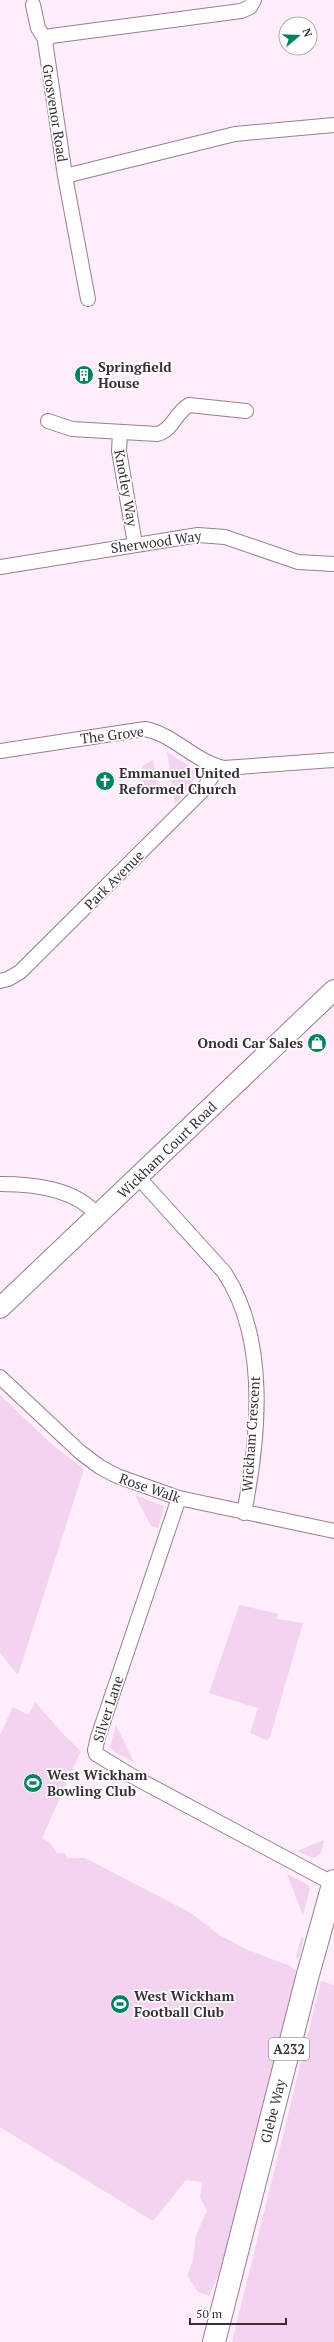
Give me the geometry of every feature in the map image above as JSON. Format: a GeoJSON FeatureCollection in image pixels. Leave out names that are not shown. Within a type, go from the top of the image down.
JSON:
{"type":"FeatureCollection","features":[{"type":"Feature","properties":{"kind":"highway","name":"Glebe Way"},"geometry":{"type":"LineString","coordinates":[[214,2342],[307,1978],[334,1883]]}},
{"type":"Feature","properties":{"kind":"street"},"geometry":{"type":"LineString","coordinates":[[33,5],[38,28],[45,40],[51,36],[241,11],[250,7],[254,0]]}},
{"type":"Feature","properties":{"kind":"street","name":"Grosvenor Road"},"geometry":{"type":"LineString","coordinates":[[45,40],[44,47],[65,176],[234,134],[309,126],[334,125]]}},
{"type":"Feature","properties":{"kind":"street"},"geometry":{"type":"LineString","coordinates":[[65,176],[88,299]]}},
{"type":"Feature","properties":{"kind":"street","name":"Knotley Way"},"geometry":{"type":"LineString","coordinates":[[48,421],[72,429],[120,432],[164,432],[168,429],[183,408],[189,405],[246,411]]}},
{"type":"Feature","properties":{"kind":"street","name":"Knotley Way"},"geometry":{"type":"LineString","coordinates":[[120,432],[118,451],[136,544]]}},
{"type":"Feature","properties":{"kind":"street","name":"Sherwood Way"},"geometry":{"type":"LineString","coordinates":[[0,566],[192,535],[214,536],[236,540],[288,560],[334,564]]}},
{"type":"Feature","properties":{"kind":"street","name":"The Grove"},"geometry":{"type":"LineString","coordinates":[[0,751],[145,729],[218,767],[248,768],[334,760]]}},
{"type":"Feature","properties":{"kind":"street","name":"Park Avenue"},"geometry":{"type":"LineString","coordinates":[[0,981],[8,979],[20,972],[73,920],[203,790],[218,767]]}},
{"type":"Feature","properties":{"kind":"street","name":"Wickham Court Road"},"geometry":{"type":"LineString","coordinates":[[0,1308],[139,1178],[334,990]]}},
{"type":"Feature","properties":{"kind":"street","name":"Wickham Crescent"},"geometry":{"type":"LineString","coordinates":[[139,1178],[222,1270],[234,1288],[244,1312],[253,1346],[256,1386],[252,1462],[244,1514]]}},
{"type":"Feature","properties":{"kind":"street"},"geometry":{"type":"LineString","coordinates":[[0,1184],[28,1185],[60,1192],[84,1203],[98,1216]]}},
{"type":"Feature","properties":{"kind":"street","name":"Rose Walk"},"geometry":{"type":"LineString","coordinates":[[0,1377],[53,1428],[100,1467],[117,1476],[179,1498],[244,1514],[334,1531]]}},
{"type":"Feature","properties":{"kind":"street","name":"Silver Lane"},"geometry":{"type":"LineString","coordinates":[[179,1498],[96,1744],[96,1754],[137,1778],[334,1883]]}},
{"type":"Feature","properties":{"kind":"shaded area"},"geometry":{"type":"Polygon","coordinates":[[[167,752],[189,766],[195,775],[191,786],[175,804],[167,752]]]}},
{"type":"Feature","properties":{"kind":"shaded area"},"geometry":{"type":"Polygon","coordinates":[[[153,760],[159,794],[152,793],[145,789],[141,773],[143,766],[153,760]]]}},
{"type":"Feature","properties":{"kind":"shaded area"},"geometry":{"type":"Polygon","coordinates":[[[0,1395],[55,1447],[84,1469],[18,1675],[0,1653],[0,1395]]]}},
{"type":"Feature","properties":{"kind":"shaded area"},"geometry":{"type":"Polygon","coordinates":[[[135,1495],[164,1506],[158,1529],[151,1526],[135,1495]]]}},
{"type":"Feature","properties":{"kind":"shaded area"},"geometry":{"type":"Polygon","coordinates":[[[241,1605],[278,1614],[277,1619],[303,1623],[270,1737],[267,1740],[250,1733],[258,1708],[209,1693],[239,1606],[241,1605]]]}},
{"type":"Feature","properties":{"kind":"shaded area"},"geometry":{"type":"Polygon","coordinates":[[[35,1702],[62,1733],[81,1751],[42,1838],[50,1843],[57,1853],[64,1853],[68,1858],[85,1858],[191,1913],[219,1935],[248,1950],[290,1966],[297,1971],[222,2266],[209,2296],[198,2292],[187,2275],[193,2261],[196,2235],[207,2211],[200,2197],[202,2182],[186,2180],[153,2221],[0,2127],[0,1735],[13,1707],[29,1715],[35,1702]]]}},
{"type":"Feature","properties":{"kind":"shaded area"},"geometry":{"type":"Polygon","coordinates":[[[116,1725],[134,1762],[114,1752],[110,1747],[116,1725]]]}},
{"type":"Feature","properties":{"kind":"shaded area"},"geometry":{"type":"Polygon","coordinates":[[[324,1840],[321,1853],[316,1857],[310,1857],[297,1851],[324,1840]]]}},
{"type":"Feature","properties":{"kind":"shaded area"},"geometry":{"type":"Polygon","coordinates":[[[287,1874],[307,1884],[310,1888],[303,1916],[287,1874]]]}},
{"type":"Feature","properties":{"kind":"shaded area"},"geometry":{"type":"Polygon","coordinates":[[[301,1937],[304,1938],[299,1958],[296,1958],[301,1937]]]}},
{"type":"Feature","properties":{"kind":"shaded area"},"geometry":{"type":"Polygon","coordinates":[[[321,1981],[334,1985],[334,2342],[232,2342],[321,1981]]]}},
{"type":"Feature","properties":{"kind":"place","name":"Springfield House"},"geometry":{"type":"Point","coordinates":[84,375]}},
{"type":"Feature","properties":{"kind":"place","name":"Emmanuel United Reformed Church"},"geometry":{"type":"Point","coordinates":[105,781]}},
{"type":"Feature","properties":{"kind":"place","name":"Onodi Car Sales"},"geometry":{"type":"Point","coordinates":[317,1043]}},
{"type":"Feature","properties":{"kind":"place","name":"West Wickham Bowling Club"},"geometry":{"type":"Point","coordinates":[33,1783]}},
{"type":"Feature","properties":{"kind":"place","name":"West Wickham Football Club"},"geometry":{"type":"Point","coordinates":[120,2004]}}]}
